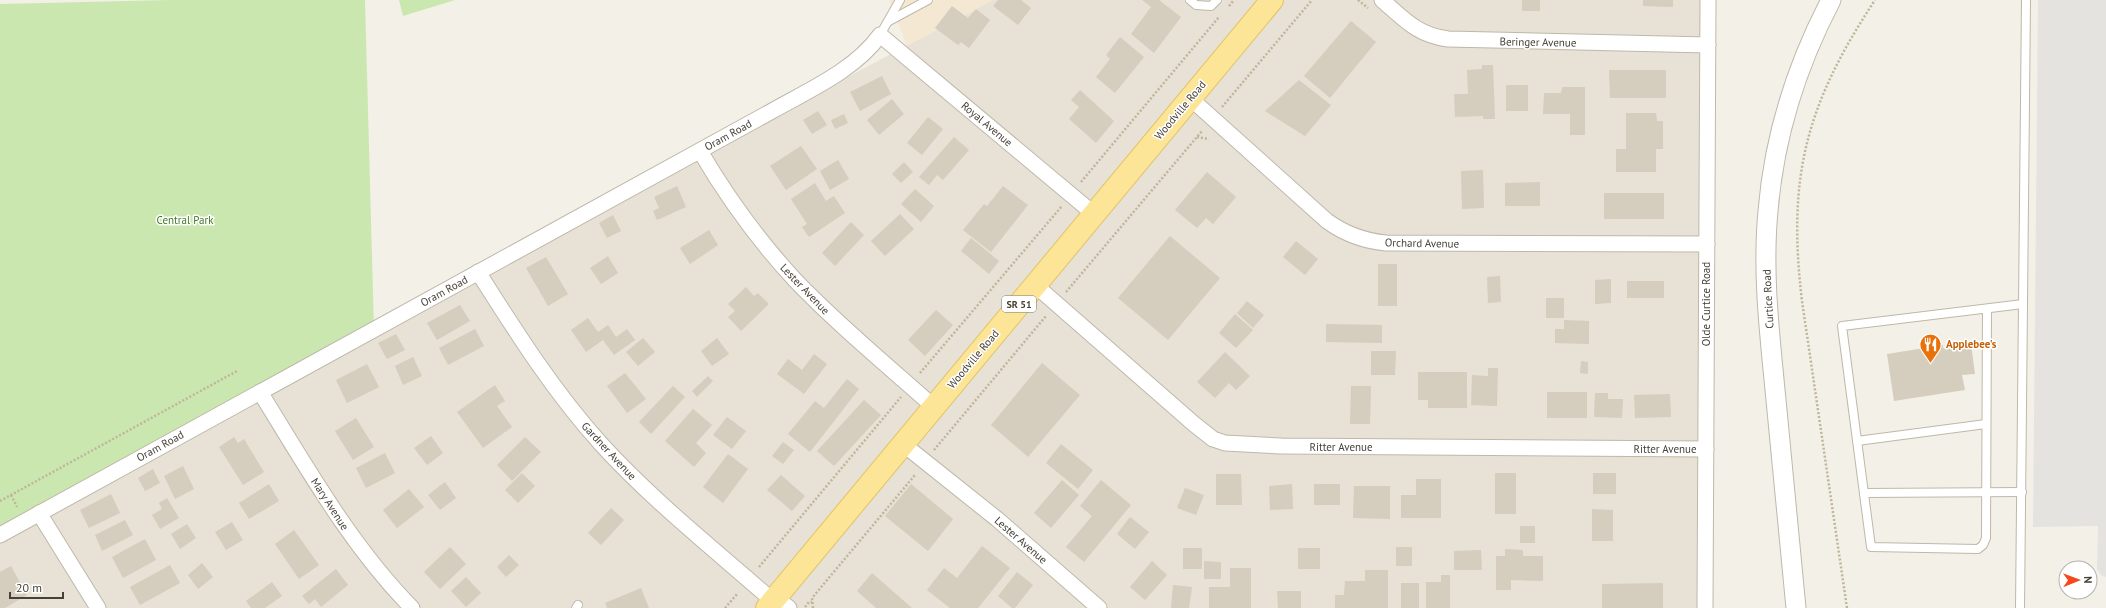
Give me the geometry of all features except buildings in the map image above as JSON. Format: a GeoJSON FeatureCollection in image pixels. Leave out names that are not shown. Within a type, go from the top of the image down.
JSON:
{"type":"FeatureCollection","features":[{"type":"Feature","properties":{"kind":"main road","name":"Woodville Road"},"geometry":{"type":"LineString","coordinates":[[776,604],[934,407],[1272,0]]}},
{"type":"Feature","properties":{"kind":"street","name":"Beringer Avenue"},"geometry":{"type":"LineString","coordinates":[[1382,0],[1417,30],[1427,35],[1448,39],[1708,45]]}},
{"type":"Feature","properties":{"kind":"street","name":"Olde Curtice Road"},"geometry":{"type":"LineString","coordinates":[[1705,608],[1708,0]]}},
{"type":"Feature","properties":{"kind":"street","name":"Curtice Road"},"geometry":{"type":"LineString","coordinates":[[1796,608],[1768,320],[1766,234],[1773,172],[1791,99],[1804,59],[1831,0]]}},
{"type":"Feature","properties":{"kind":"street","name":"Royal Avenue"},"geometry":{"type":"LineString","coordinates":[[880,35],[1094,214]]}},
{"type":"Feature","properties":{"kind":"street","name":"Oram Road"},"geometry":{"type":"LineString","coordinates":[[0,535],[700,151],[826,80],[864,53],[880,35]]}},
{"type":"Feature","properties":{"kind":"street","name":"Orchard Avenue"},"geometry":{"type":"LineString","coordinates":[[1190,98],[1327,221],[1336,228],[1359,238],[1386,243],[1707,244]]}},
{"type":"Feature","properties":{"kind":"street","name":"Lester Avenue"},"geometry":{"type":"LineString","coordinates":[[700,151],[741,216],[794,279],[934,407]]}},
{"type":"Feature","properties":{"kind":"street","name":"Gardner Avenue"},"geometry":{"type":"LineString","coordinates":[[478,272],[538,364],[601,444],[648,491],[776,604]]}},
{"type":"Feature","properties":{"kind":"street","name":"Ritter Avenue"},"geometry":{"type":"LineString","coordinates":[[1035,285],[1194,424],[1213,439],[1225,443],[1289,446],[1706,449]]}},
{"type":"Feature","properties":{"kind":"street","name":"Mary Avenue"},"geometry":{"type":"LineString","coordinates":[[260,392],[350,534],[383,577],[412,608]]}},
{"type":"Feature","properties":{"kind":"street","name":"Lester Avenue"},"geometry":{"type":"LineString","coordinates":[[904,444],[997,520],[1099,608]]}},
{"type":"Feature","properties":{"kind":"street"},"geometry":{"type":"LineString","coordinates":[[39,513],[98,608]]}},
{"type":"Feature","properties":{"kind":"lane"},"geometry":{"type":"LineString","coordinates":[[880,35],[900,0]]}},
{"type":"Feature","properties":{"kind":"lane"},"geometry":{"type":"LineString","coordinates":[[889,21],[928,0]]}},
{"type":"Feature","properties":{"kind":"lane"},"geometry":{"type":"LineString","coordinates":[[1190,0],[1196,5],[1211,6],[1217,0]]}},
{"type":"Feature","properties":{"kind":"lane"},"geometry":{"type":"LineString","coordinates":[[2020,608],[2026,0]]}},
{"type":"Feature","properties":{"kind":"lane"},"geometry":{"type":"LineString","coordinates":[[1987,308],[1986,538],[1983,545],[1978,549],[1871,547],[1842,326],[1987,308],[2023,304]]}},
{"type":"Feature","properties":{"kind":"lane"},"geometry":{"type":"LineString","coordinates":[[1857,441],[1986,424]]}},
{"type":"Feature","properties":{"kind":"lane"},"geometry":{"type":"LineString","coordinates":[[1864,493],[2022,492]]}},
{"type":"Feature","properties":{"kind":"path"},"geometry":{"type":"LineString","coordinates":[[1226,10],[1234,0]]}},
{"type":"Feature","properties":{"kind":"path"},"geometry":{"type":"LineString","coordinates":[[1847,608],[1802,301],[1797,253],[1796,210],[1802,162],[1818,106],[1835,66],[1875,0]]}},
{"type":"Feature","properties":{"kind":"path"},"geometry":{"type":"LineString","coordinates":[[726,608],[910,386],[1222,15]]}},
{"type":"Feature","properties":{"kind":"path"},"geometry":{"type":"LineString","coordinates":[[0,501],[237,371]]}},
{"type":"Feature","properties":{"kind":"path"},"geometry":{"type":"LineString","coordinates":[[805,608],[809,602],[812,602]]}},
{"type":"Feature","properties":{"kind":"shaded area"},"geometry":{"type":"Polygon","coordinates":[[[889,0],[993,0],[907,46],[889,0]]]}},
{"type":"Feature","properties":{"kind":"shaded area"},"geometry":{"type":"Polygon","coordinates":[[[993,0],[1714,0],[1711,608],[0,608],[0,525],[993,0]]]}},
{"type":"Feature","properties":{"kind":"shaded area"},"geometry":{"type":"Polygon","coordinates":[[[2038,0],[2106,0],[2106,577],[2101,575],[2098,570],[2098,526],[2033,527],[2038,0]]]}},
{"type":"Feature","properties":{"kind":"green space","name":"Central Park"},"geometry":{"type":"Polygon","coordinates":[[[169,0],[365,0],[374,330],[0,534],[0,4],[169,0]]]}},
{"type":"Feature","properties":{"kind":"green space"},"geometry":{"type":"Polygon","coordinates":[[[399,0],[455,0],[403,16],[399,0]]]}},
{"type":"Feature","properties":{"kind":"place","name":"Applebee's"},"geometry":{"type":"Point","coordinates":[1931,364]}}]}
